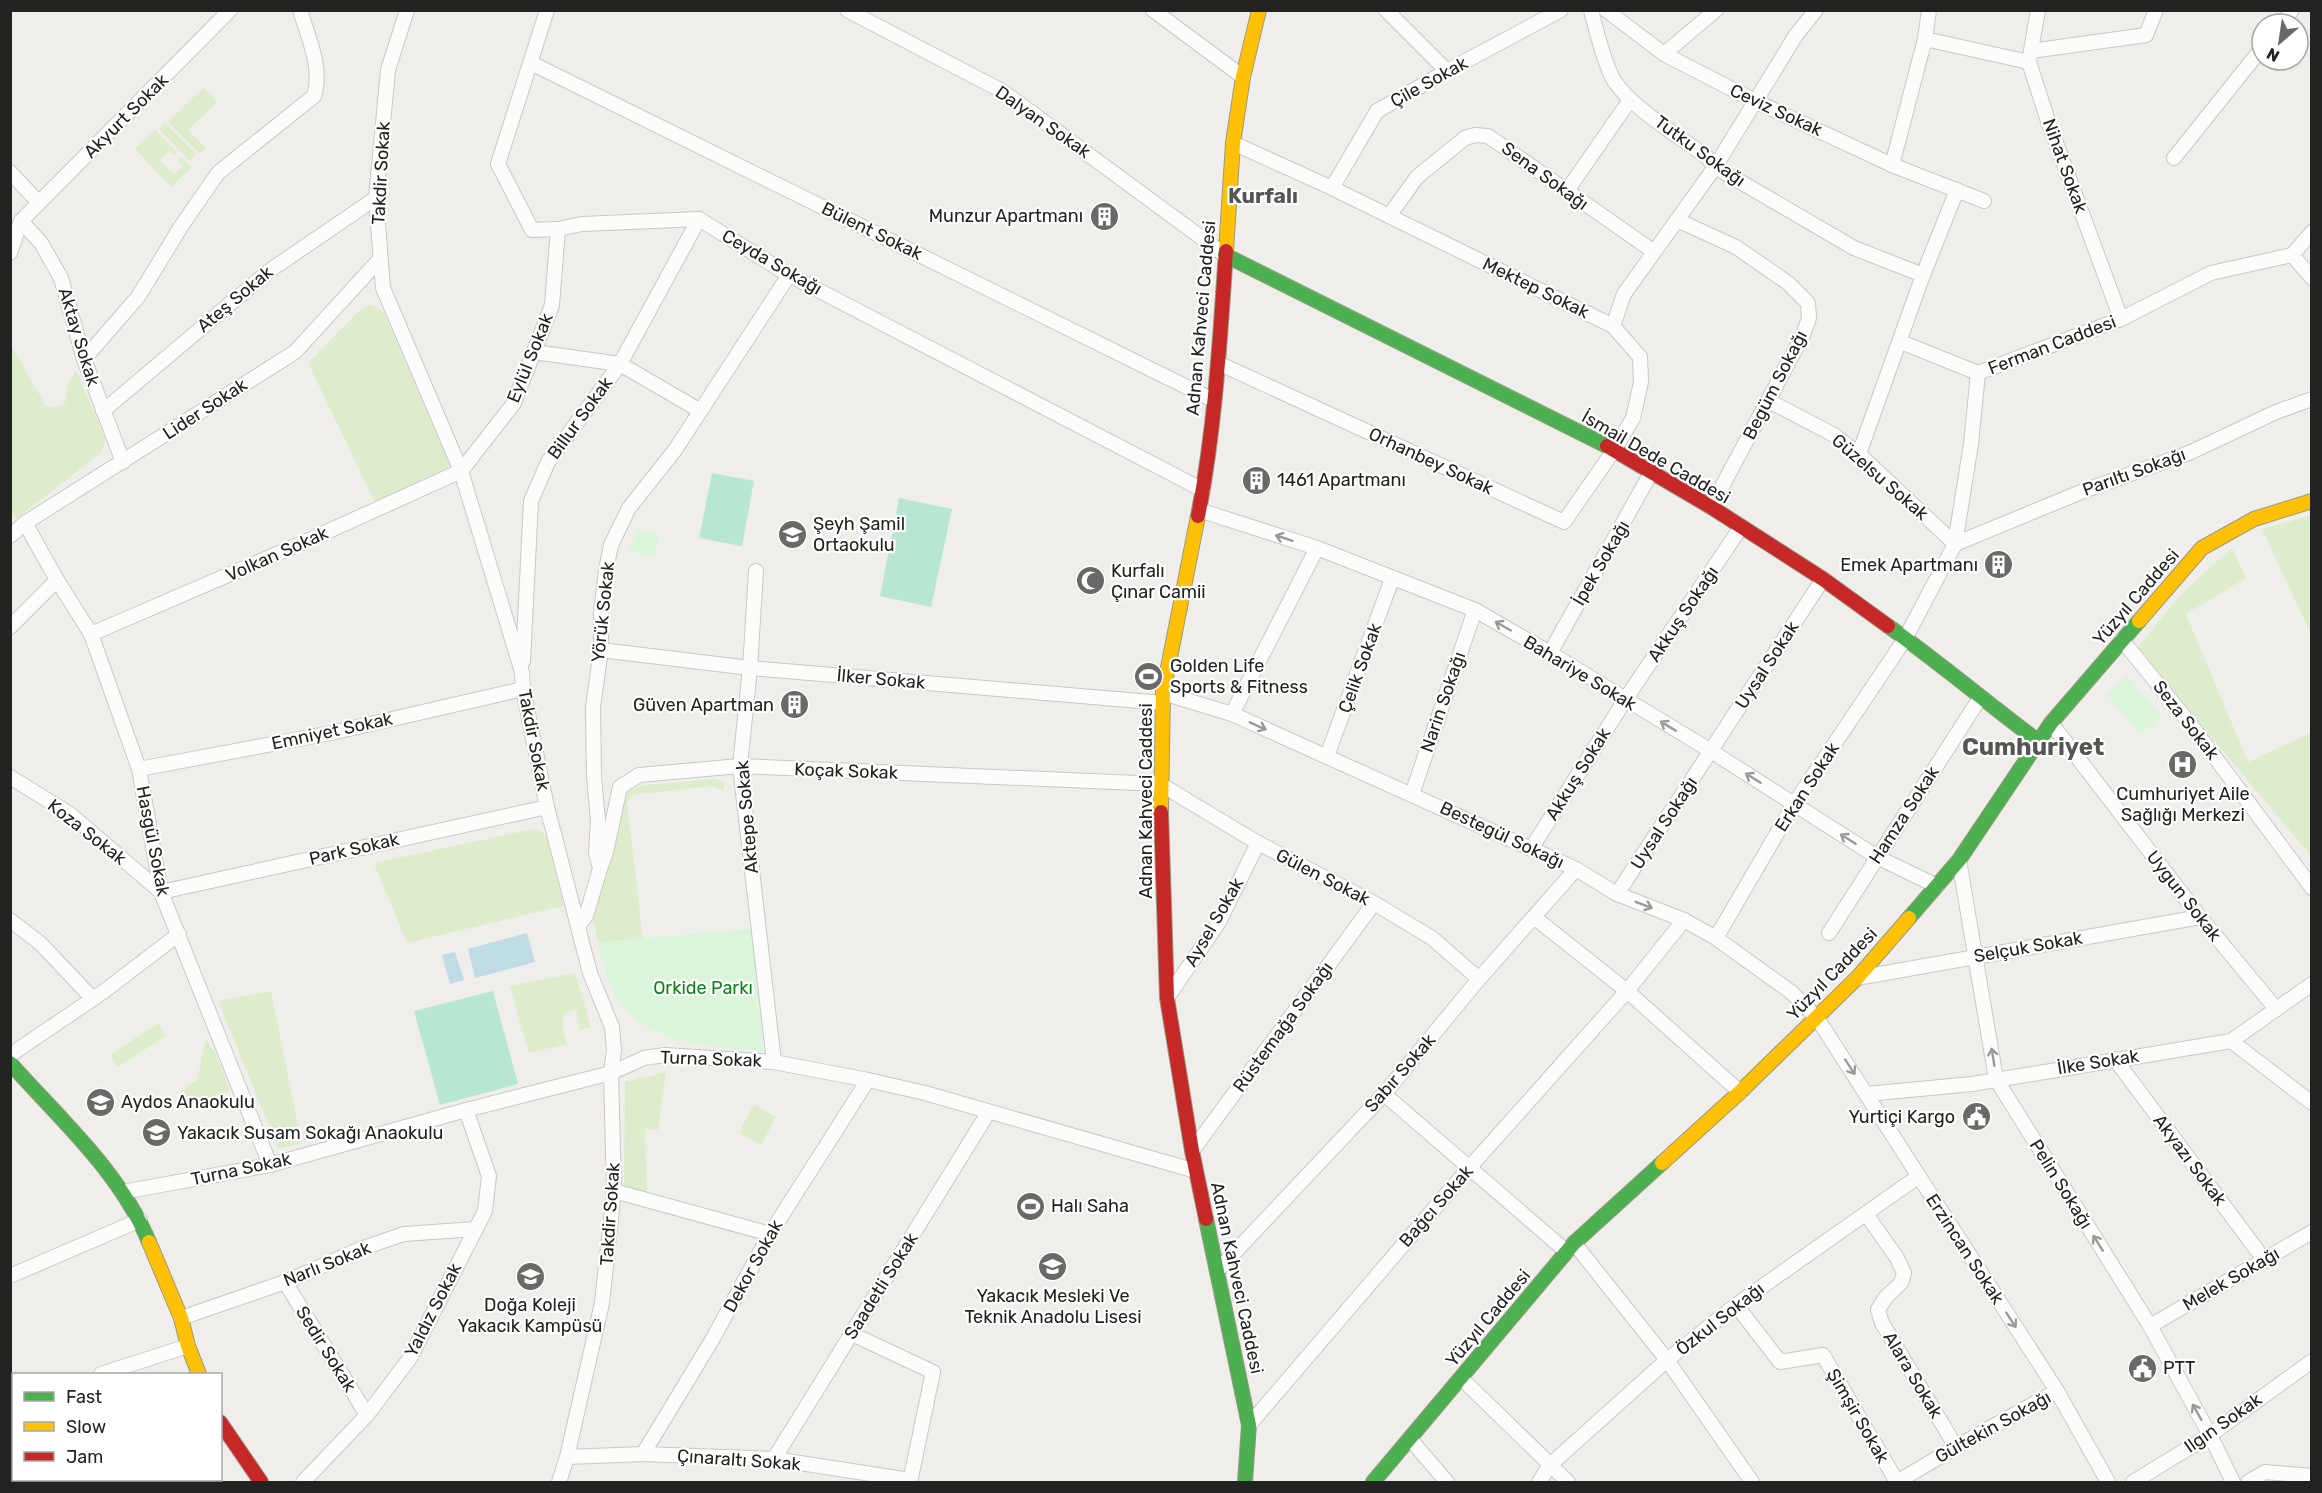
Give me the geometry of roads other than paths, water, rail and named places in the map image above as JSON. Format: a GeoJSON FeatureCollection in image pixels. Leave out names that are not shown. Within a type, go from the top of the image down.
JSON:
{"type":"FeatureCollection","features":[{"type":"Feature","properties":{"kind":"street","name":"Akyurt Sokak"},"geometry":{"type":"LineString","coordinates":[[16,222],[39,203],[230,10]]}},
{"type":"Feature","properties":{"kind":"street"},"geometry":{"type":"LineString","coordinates":[[84,359],[138,297],[182,225],[218,173],[314,96],[317,87],[316,62],[300,10]]}},
{"type":"Feature","properties":{"kind":"street","name":"Takdir Sokak"},"geometry":{"type":"LineString","coordinates":[[407,10],[388,70],[376,198],[383,288],[461,471],[522,672],[523,689],[547,807],[590,973],[612,1027],[614,1050],[611,1073],[615,1191],[602,1303],[567,1457],[559,1482]]}},
{"type":"Feature","properties":{"kind":"street"},"geometry":{"type":"LineString","coordinates":[[547,10],[498,165],[532,230],[558,229],[582,224],[699,219]]}},
{"type":"Feature","properties":{"kind":"street","name":"Dalyan Sokak"},"geometry":{"type":"LineString","coordinates":[[847,10],[1002,91],[1225,255]]}},
{"type":"Feature","properties":{"kind":"street"},"geometry":{"type":"LineString","coordinates":[[1153,10],[1243,77]]}},
{"type":"Feature","properties":{"kind":"street","name":"Adnan Kahveci Caddesi"},"geometry":{"type":"LineString","coordinates":[[1245,1482],[1249,1425],[1192,1151],[1167,998],[1160,784],[1163,698],[1203,490],[1218,363],[1233,143],[1243,77],[1259,10]]}},
{"type":"Feature","properties":{"kind":"street"},"geometry":{"type":"LineString","coordinates":[[1386,10],[1447,70]]}},
{"type":"Feature","properties":{"kind":"street","name":"Çile Sokak"},"geometry":{"type":"LineString","coordinates":[[1332,189],[1377,111],[1447,70],[1561,10]]}},
{"type":"Feature","properties":{"kind":"street","name":"Tutku Sokağı"},"geometry":{"type":"LineString","coordinates":[[1591,10],[1602,52],[1613,79],[1630,100],[1707,158],[1715,167],[1854,248],[1923,275]]}},
{"type":"Feature","properties":{"kind":"street","name":"Ceviz Sokak"},"geometry":{"type":"LineString","coordinates":[[1606,10],[1664,54],[1755,101],[1892,165],[1984,201]]}},
{"type":"Feature","properties":{"kind":"street"},"geometry":{"type":"LineString","coordinates":[[1664,54],[1716,10]]}},
{"type":"Feature","properties":{"kind":"street"},"geometry":{"type":"LineString","coordinates":[[1613,326],[1624,294],[1715,167],[1796,35],[1816,10]]}},
{"type":"Feature","properties":{"kind":"street"},"geometry":{"type":"LineString","coordinates":[[1892,165],[1925,39],[1929,10]]}},
{"type":"Feature","properties":{"kind":"street","name":"Nihat Sokak"},"geometry":{"type":"LineString","coordinates":[[2038,10],[2030,57],[2048,121],[2121,319]]}},
{"type":"Feature","properties":{"kind":"street"},"geometry":{"type":"LineString","coordinates":[[1925,39],[2030,57],[2146,35],[2156,10]]}},
{"type":"Feature","properties":{"kind":"street","name":"Bülent Sokak"},"geometry":{"type":"LineString","coordinates":[[531,63],[1213,400]]}},
{"type":"Feature","properties":{"kind":"street"},"geometry":{"type":"LineString","coordinates":[[2174,158],[2250,63]]}},
{"type":"Feature","properties":{"kind":"street"},"geometry":{"type":"LineString","coordinates":[[1566,192],[1630,100]]}},
{"type":"Feature","properties":{"kind":"street","name":"Sena Sokağı"},"geometry":{"type":"LineString","coordinates":[[1389,216],[1417,177],[1465,138],[1475,135],[1488,136],[1653,251]]}},
{"type":"Feature","properties":{"kind":"street"},"geometry":{"type":"LineString","coordinates":[[1233,143],[1332,189]]}},
{"type":"Feature","properties":{"kind":"street"},"geometry":{"type":"LineString","coordinates":[[10,172],[39,203]]}},
{"type":"Feature","properties":{"kind":"street","name":"Mektep Sokak"},"geometry":{"type":"LineString","coordinates":[[1332,189],[1613,326],[1640,357],[1641,382],[1633,418],[1614,450]]}},
{"type":"Feature","properties":{"kind":"street"},"geometry":{"type":"LineString","coordinates":[[1859,454],[1901,342],[1923,275],[1957,190]]}},
{"type":"Feature","properties":{"kind":"street","name":"Ateş Sokak"},"geometry":{"type":"LineString","coordinates":[[103,411],[269,270],[376,198]]}},
{"type":"Feature","properties":{"kind":"street","name":"Ceyda Sokağı"},"geometry":{"type":"LineString","coordinates":[[699,219],[789,275],[1203,490]]}},
{"type":"Feature","properties":{"kind":"street","name":"Billur Sokak"},"geometry":{"type":"LineString","coordinates":[[522,672],[531,501],[548,462],[620,364],[699,219]]}},
{"type":"Feature","properties":{"kind":"street","name":"Begüm Sokağı"},"geometry":{"type":"LineString","coordinates":[[1677,220],[1736,247],[1788,283],[1808,303],[1809,318],[1803,335],[1711,507]]}},
{"type":"Feature","properties":{"kind":"street"},"geometry":{"type":"LineString","coordinates":[[10,254],[16,222]]}},
{"type":"Feature","properties":{"kind":"street","name":"Aktay Sokak"},"geometry":{"type":"LineString","coordinates":[[16,222],[41,243],[61,278],[84,359],[123,462]]}},
{"type":"Feature","properties":{"kind":"street","name":"Eylül Sokak"},"geometry":{"type":"LineString","coordinates":[[461,471],[514,403],[552,305],[558,229]]}},
{"type":"Feature","properties":{"kind":"street"},"geometry":{"type":"LineString","coordinates":[[2312,232],[2292,255],[2312,278]]}},
{"type":"Feature","properties":{"kind":"street","name":"İsmail Dede Caddesi"},"geometry":{"type":"LineString","coordinates":[[1225,255],[1614,450],[1711,507],[1822,579],[1944,666],[1980,698],[2038,741]]}},
{"type":"Feature","properties":{"kind":"street","name":"Ferman Caddesi"},"geometry":{"type":"LineString","coordinates":[[1905,639],[1955,544],[1971,444],[1978,373],[2121,319],[2211,273],[2292,255]]}},
{"type":"Feature","properties":{"kind":"street","name":"Lider Sokak"},"geometry":{"type":"LineString","coordinates":[[10,536],[25,523],[295,352],[380,259]]}},
{"type":"Feature","properties":{"kind":"street","name":"Yörük Sokak"},"geometry":{"type":"LineString","coordinates":[[578,926],[586,916],[600,869],[596,852],[598,821],[594,776],[593,707],[601,650],[601,613],[611,545],[629,508],[675,450],[789,275]]}},
{"type":"Feature","properties":{"kind":"street"},"geometry":{"type":"LineString","coordinates":[[1901,342],[1978,373]]}},
{"type":"Feature","properties":{"kind":"street"},"geometry":{"type":"LineString","coordinates":[[534,352],[620,364],[699,410]]}},
{"type":"Feature","properties":{"kind":"street","name":"Orhanbey Sokak"},"geometry":{"type":"LineString","coordinates":[[1218,363],[1564,522],[1614,450]]}},
{"type":"Feature","properties":{"kind":"street","name":"Parıltı Sokağı"},"geometry":{"type":"LineString","coordinates":[[1955,544],[2085,490],[2189,453],[2276,412],[2312,399]]}},
{"type":"Feature","properties":{"kind":"street","name":"Güzelsu Sokak"},"geometry":{"type":"LineString","coordinates":[[1769,401],[1834,435],[1859,454],[1955,544]]}},
{"type":"Feature","properties":{"kind":"street","name":"Volkan Sokak"},"geometry":{"type":"LineString","coordinates":[[91,634],[300,544],[461,471]]}},
{"type":"Feature","properties":{"kind":"street","name":"İpek Sokağı"},"geometry":{"type":"LineString","coordinates":[[1550,653],[1651,473]]}},
{"type":"Feature","properties":{"kind":"street","name":"Yüzyıl Caddesi"},"geometry":{"type":"LineString","coordinates":[[1373,1482],[1462,1379],[1570,1247],[1740,1092],[1857,978],[1959,860],[2051,723],[2202,548],[2254,519],[2312,501]]}},
{"type":"Feature","properties":{"kind":"street","name":"Bahariye Sokak"},"geometry":{"type":"LineString","coordinates":[[1199,510],[1317,548],[1475,610],[1711,751],[1877,857],[1936,886]]}},
{"type":"Feature","properties":{"kind":"street","name":"Hasgül Sokak"},"geometry":{"type":"LineString","coordinates":[[25,523],[91,634],[140,769],[160,892],[179,934],[270,1165]]}},
{"type":"Feature","properties":{"kind":"street","name":"Akkuş Sokağı"},"geometry":{"type":"LineString","coordinates":[[1625,700],[1741,527]]}},
{"type":"Feature","properties":{"kind":"street"},"geometry":{"type":"LineString","coordinates":[[1232,714],[1317,548]]}},
{"type":"Feature","properties":{"kind":"street","name":"Aktepe Sokak"},"geometry":{"type":"LineString","coordinates":[[756,571],[750,668],[740,766],[774,1062]]}},
{"type":"Feature","properties":{"kind":"street","name":"Çelik Sokak"},"geometry":{"type":"LineString","coordinates":[[1327,756],[1392,579]]}},
{"type":"Feature","properties":{"kind":"street","name":"Uysal Sokak"},"geometry":{"type":"LineString","coordinates":[[1711,751],[1822,579]]}},
{"type":"Feature","properties":{"kind":"street"},"geometry":{"type":"LineString","coordinates":[[10,627],[57,580]]}},
{"type":"Feature","properties":{"kind":"street","name":"Narin Sokağı"},"geometry":{"type":"LineString","coordinates":[[1412,794],[1475,610]]}},
{"type":"Feature","properties":{"kind":"street","name":"Erkan Sokak"},"geometry":{"type":"LineString","coordinates":[[1716,938],[1794,804],[1905,639]]}},
{"type":"Feature","properties":{"kind":"street","name":"Seza Sokak"},"geometry":{"type":"LineString","coordinates":[[2122,639],[2191,725],[2312,888]]}},
{"type":"Feature","properties":{"kind":"street","name":"İlker Sokak"},"geometry":{"type":"LineString","coordinates":[[601,650],[750,668],[1163,698]]}},
{"type":"Feature","properties":{"kind":"street","name":"Emniyet Sokak"},"geometry":{"type":"LineString","coordinates":[[140,769],[331,732],[523,689]]}},
{"type":"Feature","properties":{"kind":"street","name":"Bestegül Sokağı"},"geometry":{"type":"LineString","coordinates":[[1163,698],[1232,714],[1576,869],[1617,894],[1684,920],[1716,938],[1791,992],[1818,1018]]}},
{"type":"Feature","properties":{"kind":"street","name":"Hamza Sokak"},"geometry":{"type":"LineString","coordinates":[[1829,933],[1980,698]]}},
{"type":"Feature","properties":{"kind":"street","name":"Akkuş Sokak"},"geometry":{"type":"LineString","coordinates":[[1531,849],[1625,700]]}},
{"type":"Feature","properties":{"kind":"street","name":"Uygun Sokak"},"geometry":{"type":"LineString","coordinates":[[2051,723],[2200,917],[2276,1009]]}},
{"type":"Feature","properties":{"kind":"street","name":"Uysal Sokağı"},"geometry":{"type":"LineString","coordinates":[[1617,894],[1711,751]]}},
{"type":"Feature","properties":{"kind":"street","name":"Koçak Sokak"},"geometry":{"type":"LineString","coordinates":[[600,869],[606,852],[620,787],[639,775],[740,766],[1160,784]]}},
{"type":"Feature","properties":{"kind":"street","name":"Koza Sokak"},"geometry":{"type":"LineString","coordinates":[[10,777],[70,814],[160,892]]}},
{"type":"Feature","properties":{"kind":"street","name":"Gülen Sokak"},"geometry":{"type":"LineString","coordinates":[[1160,784],[1258,843],[1374,903],[1432,938],[1479,979]]}},
{"type":"Feature","properties":{"kind":"street","name":"Park Sokak"},"geometry":{"type":"LineString","coordinates":[[160,892],[547,807]]}},
{"type":"Feature","properties":{"kind":"street","name":"Aysel Sokak"},"geometry":{"type":"LineString","coordinates":[[1167,998],[1219,922],[1258,843]]}},
{"type":"Feature","properties":{"kind":"street","name":"Pelin Sokağı"},"geometry":{"type":"LineString","coordinates":[[1959,860],[1996,1079],[2150,1326],[2233,1482]]}},
{"type":"Feature","properties":{"kind":"street","name":"Sabır Sokak"},"geometry":{"type":"LineString","coordinates":[[1218,1270],[1384,1094],[1479,979],[1576,869]]}},
{"type":"Feature","properties":{"kind":"street","name":"Rüstemağa Sokağı"},"geometry":{"type":"LineString","coordinates":[[1192,1151],[1374,903]]}},
{"type":"Feature","properties":{"kind":"street","name":"Selçuk Sokak"},"geometry":{"type":"LineString","coordinates":[[1857,978],[1976,955],[2200,917]]}},
{"type":"Feature","properties":{"kind":"street"},"geometry":{"type":"LineString","coordinates":[[1534,918],[1627,991],[1740,1092]]}},
{"type":"Feature","properties":{"kind":"street"},"geometry":{"type":"LineString","coordinates":[[10,920],[40,943],[93,999]]}},
{"type":"Feature","properties":{"kind":"street","name":"Bağcı Sokak"},"geometry":{"type":"LineString","coordinates":[[1249,1425],[1469,1168],[1627,991],[1684,920]]}},
{"type":"Feature","properties":{"kind":"street"},"geometry":{"type":"LineString","coordinates":[[10,1054],[93,999],[179,934]]}},
{"type":"Feature","properties":{"kind":"street","name":"İlke Sokak"},"geometry":{"type":"LineString","coordinates":[[1867,1094],[1972,1084],[2231,1041],[2312,984]]}},
{"type":"Feature","properties":{"kind":"street","name":"Erzincan Sokak"},"geometry":{"type":"LineString","coordinates":[[1818,1018],[2057,1391],[2108,1482]]}},
{"type":"Feature","properties":{"kind":"street"},"geometry":{"type":"LineString","coordinates":[[2231,1041],[2312,1103]]}},
{"type":"Feature","properties":{"kind":"street","name":"Turna Sokak"},"geometry":{"type":"LineString","coordinates":[[123,1192],[270,1165],[466,1110],[611,1073],[644,1058],[665,1055],[774,1062],[868,1080],[925,1093],[1196,1171]]}},
{"type":"Feature","properties":{"kind":"street","name":"Akyazı Sokak"},"geometry":{"type":"LineString","coordinates":[[2115,1059],[2265,1260]]}},
{"type":"Feature","properties":{"kind":"street"},"geometry":{"type":"LineString","coordinates":[[10,1063],[71,1128],[123,1192],[140,1220],[181,1318],[188,1346],[199,1373]]}},
{"type":"Feature","properties":{"kind":"street","name":"Dekor Sokak"},"geometry":{"type":"LineString","coordinates":[[643,1454],[712,1340],[770,1234],[868,1080]]}},
{"type":"Feature","properties":{"kind":"street"},"geometry":{"type":"LineString","coordinates":[[1384,1094],[1469,1168],[1570,1247],[1667,1360],[1752,1482]]}},
{"type":"Feature","properties":{"kind":"street","name":"Yaldız Sokak"},"geometry":{"type":"LineString","coordinates":[[303,1482],[367,1415],[410,1358],[486,1211],[489,1176],[466,1110]]}},
{"type":"Feature","properties":{"kind":"street","name":"Saadetli Sokak"},"geometry":{"type":"LineString","coordinates":[[774,1459],[988,1113]]}},
{"type":"Feature","properties":{"kind":"street","name":"Özkul Sokağı"},"geometry":{"type":"LineString","coordinates":[[1539,1482],[1550,1465],[1667,1360],[1736,1305],[1919,1176]]}},
{"type":"Feature","properties":{"kind":"street"},"geometry":{"type":"LineString","coordinates":[[615,1191],[770,1234]]}},
{"type":"Feature","properties":{"kind":"street","name":"Alara Sokak"},"geometry":{"type":"LineString","coordinates":[[1866,1214],[1905,1273],[1901,1283],[1886,1297],[1878,1310],[1882,1323],[1956,1447]]}},
{"type":"Feature","properties":{"kind":"street"},"geometry":{"type":"LineString","coordinates":[[10,1276],[140,1220]]}},
{"type":"Feature","properties":{"kind":"street","name":"Narlı Sokak"},"geometry":{"type":"LineString","coordinates":[[181,1318],[285,1282],[363,1248],[404,1234],[476,1229]]}},
{"type":"Feature","properties":{"kind":"street","name":"Melek Sokağı"},"geometry":{"type":"LineString","coordinates":[[2150,1326],[2312,1232]]}},
{"type":"Feature","properties":{"kind":"street","name":"Sedir Sokak"},"geometry":{"type":"LineString","coordinates":[[285,1282],[367,1415]]}},
{"type":"Feature","properties":{"kind":"street","name":"Şimşir Sokak"},"geometry":{"type":"LineString","coordinates":[[1736,1305],[1780,1362],[1823,1356],[1897,1482]]}},
{"type":"Feature","properties":{"kind":"street"},"geometry":{"type":"LineString","coordinates":[[852,1334],[933,1372],[910,1481]]}},
{"type":"Feature","properties":{"kind":"street"},"geometry":{"type":"LineString","coordinates":[[104,1373],[188,1346]]}},
{"type":"Feature","properties":{"kind":"street","name":"Ilgın Sokak"},"geometry":{"type":"LineString","coordinates":[[2133,1482],[2210,1435],[2312,1361]]}},
{"type":"Feature","properties":{"kind":"street"},"geometry":{"type":"LineString","coordinates":[[1462,1379],[1568,1482]]}},
{"type":"Feature","properties":{"kind":"street","name":"Gültekin Sokağı"},"geometry":{"type":"LineString","coordinates":[[1897,1482],[2057,1391]]}},
{"type":"Feature","properties":{"kind":"street"},"geometry":{"type":"LineString","coordinates":[[222,1425],[261,1482]]}},
{"type":"Feature","properties":{"kind":"street"},"geometry":{"type":"LineString","coordinates":[[1410,1439],[1447,1482]]}},
{"type":"Feature","properties":{"kind":"street","name":"Çınaraltı Sokak"},"geometry":{"type":"LineString","coordinates":[[567,1457],[643,1454],[774,1459],[910,1481]]}},
{"type":"Feature","properties":{"kind":"street"},"geometry":{"type":"LineString","coordinates":[[2248,1482],[2265,1472],[2312,1476]]}},
{"type":"Feature","properties":{"kind":"water"},"geometry":{"type":"Polygon","coordinates":[[[527,933],[535,962],[475,978],[468,949],[527,933]]]}},
{"type":"Feature","properties":{"kind":"water"},"geometry":{"type":"Polygon","coordinates":[[[455,952],[464,980],[450,984],[442,955],[455,952]]]}},
{"type":"Feature","properties":{"kind":"place","name":"Munzur Apartmanı"},"geometry":{"type":"Point","coordinates":[1104,216]}},
{"type":"Feature","properties":{"kind":"place","name":"1461 Apartmanı"},"geometry":{"type":"Point","coordinates":[1256,480]}},
{"type":"Feature","properties":{"kind":"place","name":"Şeyh Şamil Ortaokulu"},"geometry":{"type":"Point","coordinates":[792,534]}},
{"type":"Feature","properties":{"kind":"place","name":"Emek Apartmanı"},"geometry":{"type":"Point","coordinates":[1999,565]}},
{"type":"Feature","properties":{"kind":"place","name":"Kurfalı Çınar Camii"},"geometry":{"type":"Point","coordinates":[1090,581]}},
{"type":"Feature","properties":{"kind":"place","name":"Golden Life Sports & Fitness"},"geometry":{"type":"Point","coordinates":[1149,676]}},
{"type":"Feature","properties":{"kind":"place","name":"Güven Apartman"},"geometry":{"type":"Point","coordinates":[795,705]}},
{"type":"Feature","properties":{"kind":"place","name":"Cumhuriyet Aile Sağlığı Merkezi"},"geometry":{"type":"Point","coordinates":[2183,765]}},
{"type":"Feature","properties":{"kind":"place","name":"Aydos Anaokulu"},"geometry":{"type":"Point","coordinates":[100,1102]}},
{"type":"Feature","properties":{"kind":"place","name":"Yurtiçi Kargo"},"geometry":{"type":"Point","coordinates":[1976,1117]}},
{"type":"Feature","properties":{"kind":"place","name":"Yakacık Susam Sokağı Anaokulu"},"geometry":{"type":"Point","coordinates":[156,1133]}},
{"type":"Feature","properties":{"kind":"place","name":"Halı Saha"},"geometry":{"type":"Point","coordinates":[1030,1206]}},
{"type":"Feature","properties":{"kind":"place","name":"Yakacık Mesleki Ve Teknik Anadolu Lisesi"},"geometry":{"type":"Point","coordinates":[1053,1267]}},
{"type":"Feature","properties":{"kind":"place","name":"Doğa Koleji Yakacık Kampüsü"},"geometry":{"type":"Point","coordinates":[530,1276]}},
{"type":"Feature","properties":{"kind":"place","name":"PTT"},"geometry":{"type":"Point","coordinates":[2142,1368]}},
{"type":"Feature","properties":{"kind":"district","name":"Kurfalı"},"geometry":{"type":"Point","coordinates":[1263,195]}},
{"type":"Feature","properties":{"kind":"district","name":"Cumhuriyet"},"geometry":{"type":"Point","coordinates":[2033,747]}},
{"type":"Feature","properties":{"kind":"park label","name":"Orkide Parkı"},"geometry":{"type":"Point","coordinates":[703,988]}}]}
